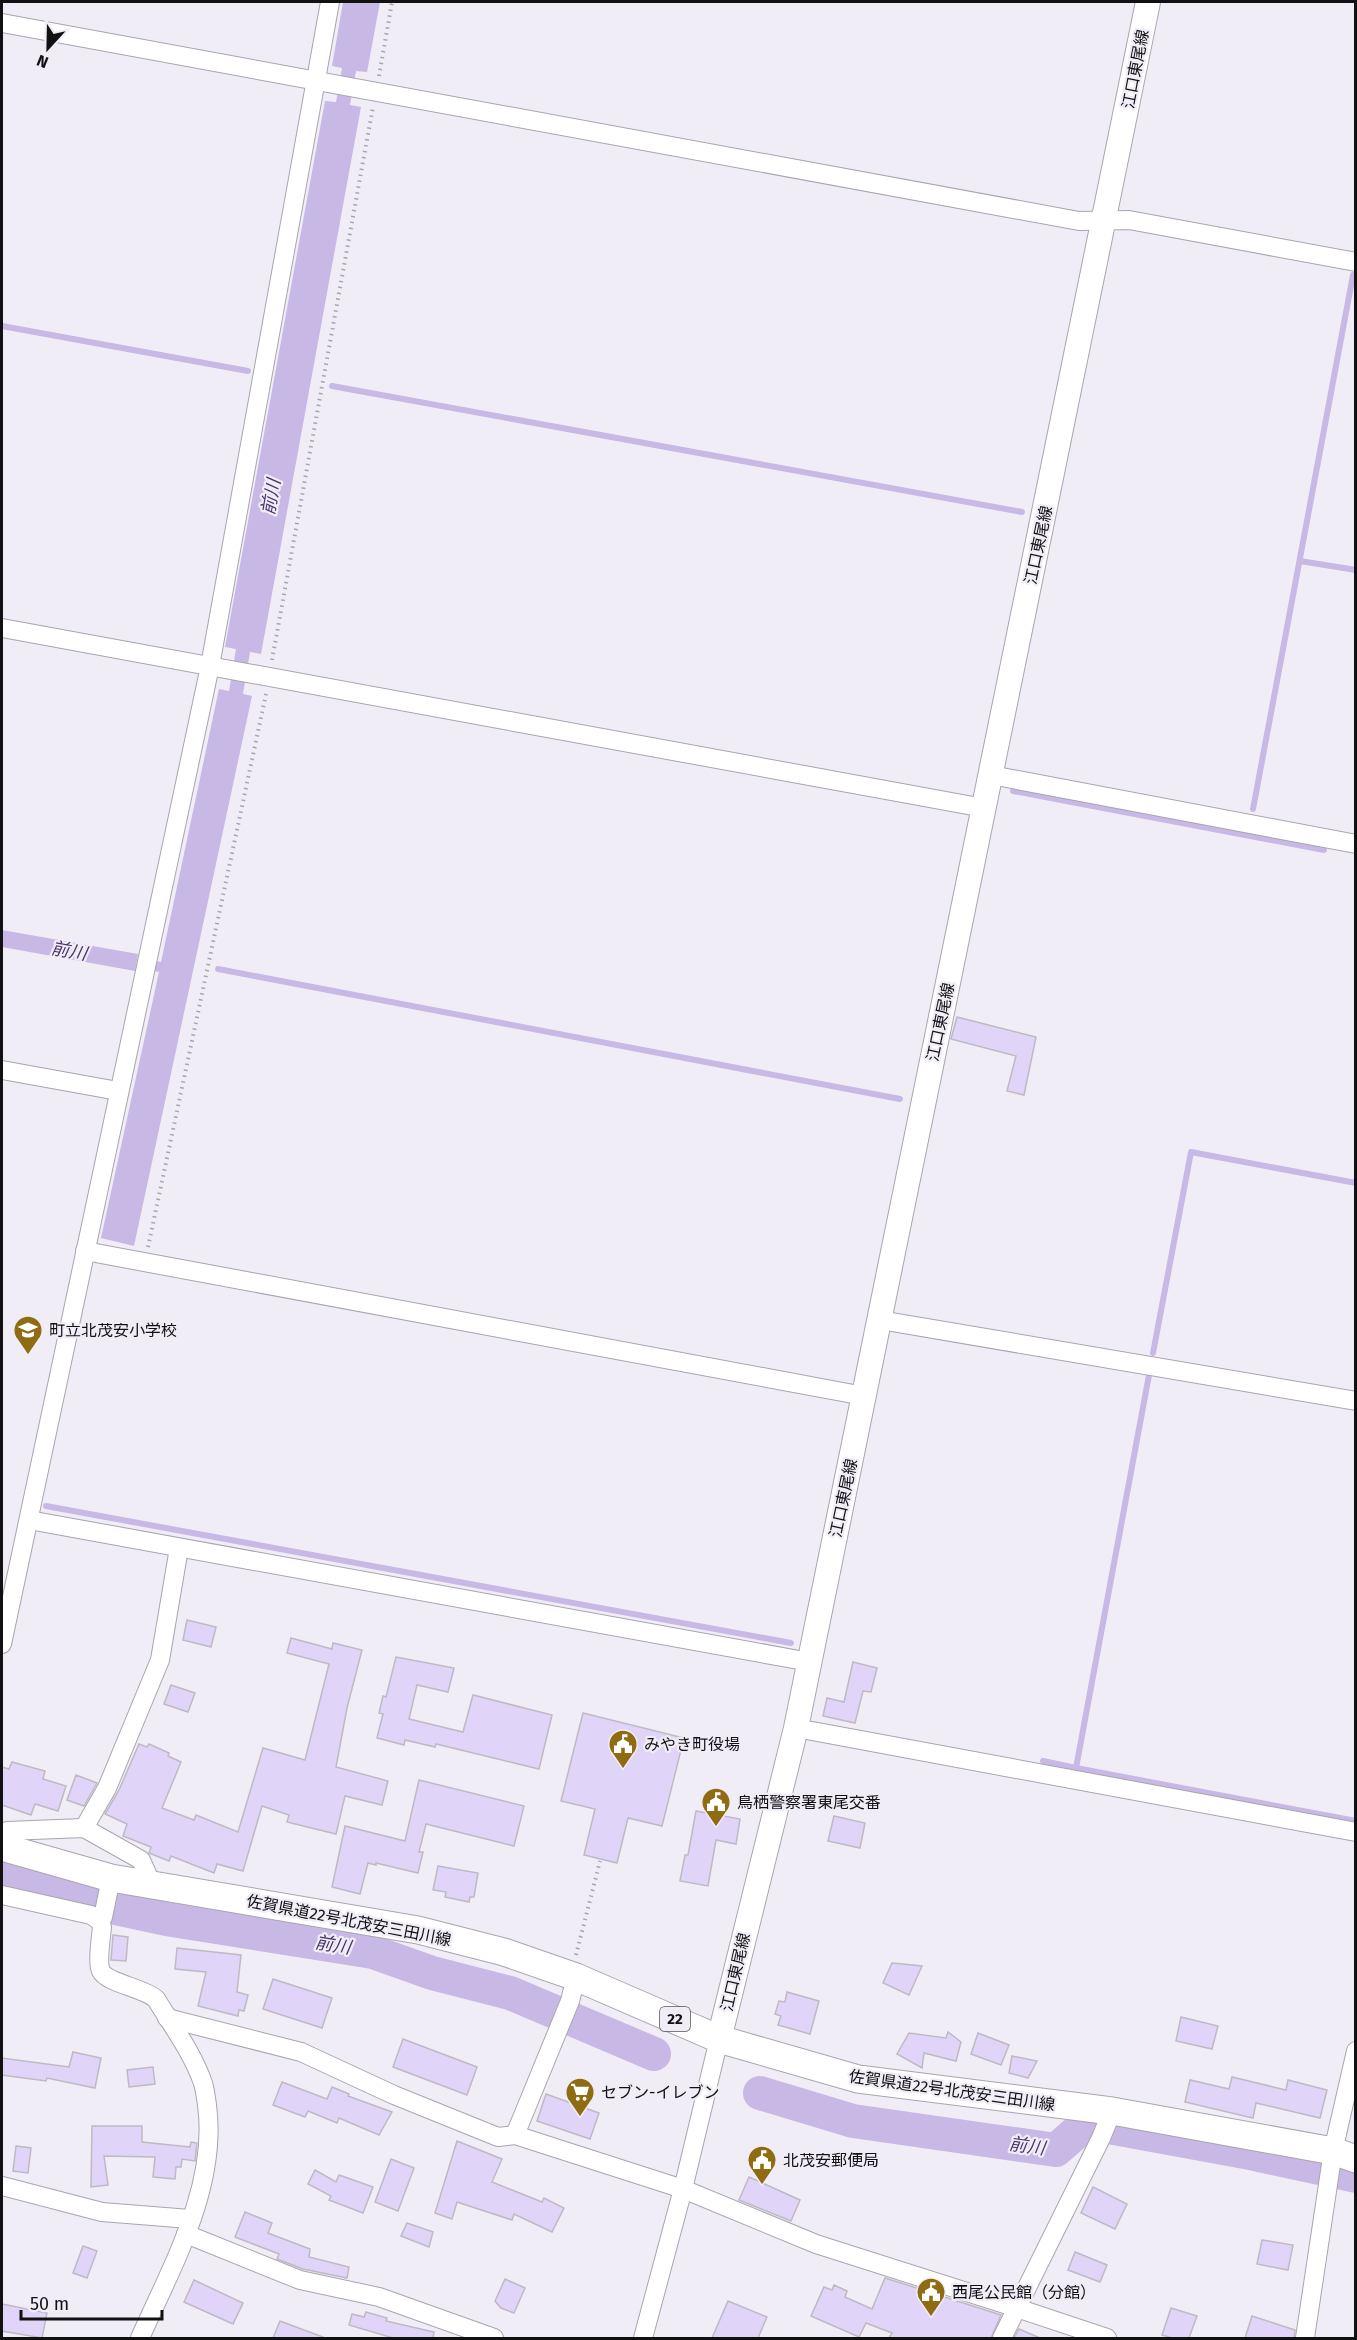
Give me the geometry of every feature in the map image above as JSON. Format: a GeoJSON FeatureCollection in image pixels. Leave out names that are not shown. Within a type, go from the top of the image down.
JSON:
{"type":"FeatureCollection","features":[{"type":"Feature","properties":{"kind":"main road","name":"江口東尾線"},"geometry":{"type":"LineString","coordinates":[[719,2039],[796,1728],[810,1662],[1148,2]]}},
{"type":"Feature","properties":{"kind":"main road","name":"佐賀県道22号北茂安三田川線"},"geometry":{"type":"LineString","coordinates":[[2,1847],[110,1888],[152,1885],[418,1930],[504,1952],[719,2039],[858,2079],[1112,2111],[1343,2146]]}},
{"type":"Feature","properties":{"kind":"street"},"geometry":{"type":"LineString","coordinates":[[2,1644],[210,666],[330,2]]}},
{"type":"Feature","properties":{"kind":"street"},"geometry":{"type":"LineString","coordinates":[[2,23],[1079,221],[1129,220],[1356,262]]}},
{"type":"Feature","properties":{"kind":"street"},"geometry":{"type":"LineString","coordinates":[[2,628],[984,808]]}},
{"type":"Feature","properties":{"kind":"street"},"geometry":{"type":"LineString","coordinates":[[991,775],[1356,844]]}},
{"type":"Feature","properties":{"kind":"street"},"geometry":{"type":"LineString","coordinates":[[2,1070],[118,1091]]}},
{"type":"Feature","properties":{"kind":"street"},"geometry":{"type":"LineString","coordinates":[[85,1251],[864,1396]]}},
{"type":"Feature","properties":{"kind":"street"},"geometry":{"type":"LineString","coordinates":[[880,1320],[1356,1401]]}},
{"type":"Feature","properties":{"kind":"street"},"geometry":{"type":"LineString","coordinates":[[29,1520],[810,1662]]}},
{"type":"Feature","properties":{"kind":"street"},"geometry":{"type":"LineString","coordinates":[[84,1828],[107,1788],[160,1660],[179,1548]]}},
{"type":"Feature","properties":{"kind":"street"},"geometry":{"type":"LineString","coordinates":[[796,1728],[1356,1832]]}},
{"type":"Feature","properties":{"kind":"street"},"geometry":{"type":"LineString","coordinates":[[2,1833],[84,1828],[141,1860],[152,1885]]}},
{"type":"Feature","properties":{"kind":"street"},"geometry":{"type":"LineString","coordinates":[[110,1888],[102,1919],[100,1970],[105,1977],[150,1993],[156,1999],[188,2050],[204,2085],[209,2119],[208,2160],[188,2227],[140,2338]]}},
{"type":"Feature","properties":{"kind":"street"},"geometry":{"type":"LineString","coordinates":[[2,1895],[102,1919]]}},
{"type":"Feature","properties":{"kind":"street"},"geometry":{"type":"LineString","coordinates":[[515,2135],[560,2029],[574,1979]]}},
{"type":"Feature","properties":{"kind":"street"},"geometry":{"type":"LineString","coordinates":[[167,2018],[301,2052],[394,2095],[498,2137],[515,2135],[683,2189],[816,2244],[1107,2338]]}},
{"type":"Feature","properties":{"kind":"street"},"geometry":{"type":"LineString","coordinates":[[643,2338],[683,2189],[719,2039]]}},
{"type":"Feature","properties":{"kind":"street"},"geometry":{"type":"LineString","coordinates":[[1343,2146],[1356,2051]]}},
{"type":"Feature","properties":{"kind":"street"},"geometry":{"type":"LineString","coordinates":[[1002,2338],[1101,2138],[1112,2111]]}},
{"type":"Feature","properties":{"kind":"street"},"geometry":{"type":"LineString","coordinates":[[1305,2338],[1328,2179],[1356,2118]]}},
{"type":"Feature","properties":{"kind":"street"},"geometry":{"type":"LineString","coordinates":[[2,2186],[102,2212],[188,2227],[300,2280],[379,2297],[495,2338]]}},
{"type":"Feature","properties":{"kind":"path"},"geometry":{"type":"LineString","coordinates":[[145,1262],[269,677],[392,2]]}},
{"type":"Feature","properties":{"kind":"path"},"geometry":{"type":"LineString","coordinates":[[574,1979],[600,1861]]}},
{"type":"Feature","properties":{"kind":"water"},"geometry":{"type":"Polygon","coordinates":[[[343,2],[380,2],[367,72],[356,71],[350,105],[361,107],[261,654],[250,652],[243,694],[252,696],[134,1246],[101,1238],[159,972],[154,971],[156,961],[161,962],[219,689],[229,691],[236,649],[225,647],[325,101],[336,102],[342,68],[332,66],[343,2]]]}},
{"type":"Feature","properties":{"kind":"water"},"geometry":{"type":"Polygon","coordinates":[[[2,930],[138,954],[135,971],[2,947],[2,930]]]}},
{"type":"Feature","properties":{"kind":"building"},"geometry":{"type":"Polygon","coordinates":[[[957,1017],[1036,1037],[1024,1095],[1007,1091],[1016,1056],[951,1039],[957,1017]]]}},
{"type":"Feature","properties":{"kind":"building"},"geometry":{"type":"Polygon","coordinates":[[[187,1620],[216,1627],[211,1647],[183,1640],[187,1620]]]}},
{"type":"Feature","properties":{"kind":"building"},"geometry":{"type":"Polygon","coordinates":[[[291,1638],[332,1649],[333,1643],[362,1650],[347,1708],[336,1767],[388,1781],[382,1805],[345,1796],[336,1834],[287,1822],[289,1815],[262,1806],[243,1871],[217,1864],[214,1873],[171,1856],[169,1861],[149,1853],[151,1847],[123,1836],[127,1824],[105,1814],[119,1790],[139,1744],[147,1747],[149,1744],[169,1753],[168,1756],[181,1762],[162,1808],[194,1820],[196,1815],[238,1832],[263,1748],[305,1760],[329,1664],[287,1653],[291,1638]]]}},
{"type":"Feature","properties":{"kind":"building"},"geometry":{"type":"Polygon","coordinates":[[[396,1657],[454,1668],[448,1692],[417,1685],[409,1719],[463,1732],[473,1695],[552,1715],[539,1769],[436,1744],[435,1747],[405,1740],[404,1745],[377,1738],[383,1714],[379,1713],[383,1696],[386,1697],[396,1657]]]}},
{"type":"Feature","properties":{"kind":"building"},"geometry":{"type":"Polygon","coordinates":[[[853,1662],[877,1668],[871,1692],[863,1691],[855,1723],[823,1716],[827,1698],[844,1702],[853,1662]]]}},
{"type":"Feature","properties":{"kind":"building"},"geometry":{"type":"Polygon","coordinates":[[[171,1685],[195,1693],[188,1712],[164,1704],[171,1685]]]}},
{"type":"Feature","properties":{"kind":"building","name":"みやき町役場"},"geometry":{"type":"Polygon","coordinates":[[[583,1713],[684,1738],[662,1826],[628,1818],[617,1863],[584,1855],[595,1809],[561,1801],[583,1713]]]}},
{"type":"Feature","properties":{"kind":"building"},"geometry":{"type":"Polygon","coordinates":[[[12,1762],[45,1771],[43,1779],[66,1786],[58,1811],[35,1804],[31,1815],[2,1805],[2,1767],[9,1769],[12,1762]]]}},
{"type":"Feature","properties":{"kind":"building"},"geometry":{"type":"Polygon","coordinates":[[[76,1775],[97,1783],[84,1806],[67,1800],[76,1775]]]}},
{"type":"Feature","properties":{"kind":"building"},"geometry":{"type":"Polygon","coordinates":[[[419,1780],[524,1806],[514,1846],[426,1824],[419,1852],[423,1852],[418,1873],[368,1863],[360,1894],[332,1887],[345,1826],[405,1841],[419,1780]]]}},
{"type":"Feature","properties":{"kind":"building"},"geometry":{"type":"Polygon","coordinates":[[[696,1811],[740,1819],[736,1844],[716,1840],[708,1886],[680,1881],[685,1855],[688,1855],[696,1811]]]}},
{"type":"Feature","properties":{"kind":"building"},"geometry":{"type":"Polygon","coordinates":[[[834,1816],[865,1823],[860,1848],[828,1841],[834,1816]]]}},
{"type":"Feature","properties":{"kind":"building"},"geometry":{"type":"Polygon","coordinates":[[[438,1866],[478,1873],[474,1897],[470,1897],[469,1902],[445,1897],[446,1892],[433,1890],[438,1866]]]}},
{"type":"Feature","properties":{"kind":"building"},"geometry":{"type":"Polygon","coordinates":[[[113,1935],[128,1937],[126,1961],[111,1960],[113,1935]]]}},
{"type":"Feature","properties":{"kind":"building"},"geometry":{"type":"Polygon","coordinates":[[[177,1948],[241,1955],[237,1992],[248,1995],[244,2011],[239,2010],[238,2016],[198,2006],[206,1972],[175,1969],[177,1948]]]}},
{"type":"Feature","properties":{"kind":"building"},"geometry":{"type":"Polygon","coordinates":[[[892,1963],[922,1966],[909,1995],[883,1983],[892,1963]]]}},
{"type":"Feature","properties":{"kind":"building"},"geometry":{"type":"Polygon","coordinates":[[[273,1979],[332,1998],[322,2028],[263,2009],[273,1979]]]}},
{"type":"Feature","properties":{"kind":"building"},"geometry":{"type":"Polygon","coordinates":[[[787,1992],[819,2001],[810,2034],[778,2025],[781,2016],[775,2014],[779,2001],[785,2002],[787,1992]]]}},
{"type":"Feature","properties":{"kind":"building"},"geometry":{"type":"Polygon","coordinates":[[[1181,2017],[1218,2026],[1212,2049],[1176,2041],[1181,2017]]]}},
{"type":"Feature","properties":{"kind":"building"},"geometry":{"type":"Polygon","coordinates":[[[948,2032],[961,2042],[956,2061],[924,2053],[922,2068],[897,2054],[909,2033],[946,2038],[948,2032]]]}},
{"type":"Feature","properties":{"kind":"building"},"geometry":{"type":"Polygon","coordinates":[[[978,2033],[1009,2045],[1001,2065],[971,2054],[978,2033]]]}},
{"type":"Feature","properties":{"kind":"building"},"geometry":{"type":"Polygon","coordinates":[[[403,2039],[477,2067],[467,2095],[393,2067],[403,2039]]]}},
{"type":"Feature","properties":{"kind":"building"},"geometry":{"type":"Polygon","coordinates":[[[73,2052],[101,2058],[95,2088],[47,2078],[46,2081],[2,2075],[2,2058],[69,2067],[73,2052]]]}},
{"type":"Feature","properties":{"kind":"building"},"geometry":{"type":"Polygon","coordinates":[[[1012,2056],[1037,2061],[1028,2078],[1009,2073],[1012,2056]]]}},
{"type":"Feature","properties":{"kind":"building"},"geometry":{"type":"Polygon","coordinates":[[[153,2067],[155,2084],[129,2087],[127,2070],[153,2067]]]}},
{"type":"Feature","properties":{"kind":"building"},"geometry":{"type":"Polygon","coordinates":[[[1232,2077],[1286,2090],[1288,2080],[1327,2090],[1320,2118],[1256,2103],[1253,2118],[1185,2102],[1190,2080],[1229,2089],[1232,2077]]]}},
{"type":"Feature","properties":{"kind":"building"},"geometry":{"type":"Polygon","coordinates":[[[282,2082],[327,2099],[332,2087],[349,2094],[348,2096],[392,2112],[379,2135],[339,2118],[337,2123],[308,2111],[305,2117],[273,2105],[282,2082]]]}},
{"type":"Feature","properties":{"kind":"building"},"geometry":{"type":"Polygon","coordinates":[[[546,2094],[599,2113],[590,2139],[537,2121],[546,2094]]]}},
{"type":"Feature","properties":{"kind":"building"},"geometry":{"type":"Polygon","coordinates":[[[92,2126],[142,2126],[142,2142],[190,2147],[191,2142],[197,2143],[195,2161],[182,2159],[181,2167],[176,2167],[175,2179],[153,2177],[155,2157],[104,2156],[108,2185],[91,2187],[92,2126]]]}},
{"type":"Feature","properties":{"kind":"building"},"geometry":{"type":"Polygon","coordinates":[[[457,2141],[502,2159],[492,2182],[542,2202],[544,2198],[564,2208],[552,2232],[514,2214],[512,2220],[457,2202],[452,2219],[435,2213],[457,2141]]]}},
{"type":"Feature","properties":{"kind":"building"},"geometry":{"type":"Polygon","coordinates":[[[16,2146],[31,2148],[28,2173],[13,2171],[16,2146]]]}},
{"type":"Feature","properties":{"kind":"building"},"geometry":{"type":"Polygon","coordinates":[[[391,2159],[414,2168],[398,2211],[375,2202],[391,2159]]]}},
{"type":"Feature","properties":{"kind":"building"},"geometry":{"type":"Polygon","coordinates":[[[315,2170],[336,2182],[339,2175],[373,2187],[363,2213],[329,2200],[331,2196],[308,2184],[315,2170]]]}},
{"type":"Feature","properties":{"kind":"building"},"geometry":{"type":"Polygon","coordinates":[[[749,2177],[800,2200],[791,2221],[739,2200],[749,2177]]]}},
{"type":"Feature","properties":{"kind":"building"},"geometry":{"type":"Polygon","coordinates":[[[1093,2187],[1127,2204],[1115,2229],[1081,2213],[1093,2187]]]}},
{"type":"Feature","properties":{"kind":"building"},"geometry":{"type":"Polygon","coordinates":[[[245,2212],[272,2223],[268,2233],[310,2249],[309,2257],[349,2267],[347,2278],[303,2269],[277,2259],[279,2254],[235,2237],[245,2212]]]}},
{"type":"Feature","properties":{"kind":"building"},"geometry":{"type":"Polygon","coordinates":[[[407,2223],[433,2232],[429,2247],[401,2236],[407,2223]]]}},
{"type":"Feature","properties":{"kind":"building"},"geometry":{"type":"Polygon","coordinates":[[[1262,2240],[1293,2245],[1288,2270],[1257,2264],[1262,2240]]]}},
{"type":"Feature","properties":{"kind":"building"},"geometry":{"type":"Polygon","coordinates":[[[83,2246],[97,2251],[87,2278],[73,2273],[83,2246]]]}},
{"type":"Feature","properties":{"kind":"building"},"geometry":{"type":"Polygon","coordinates":[[[1075,2252],[1107,2265],[1100,2282],[1068,2270],[1075,2252]]]}},
{"type":"Feature","properties":{"kind":"building"},"geometry":{"type":"Polygon","coordinates":[[[885,2278],[1001,2315],[991,2338],[889,2338],[892,2333],[866,2323],[859,2337],[811,2316],[824,2287],[832,2290],[834,2285],[847,2291],[845,2297],[872,2309],[885,2278]]]}},
{"type":"Feature","properties":{"kind":"building"},"geometry":{"type":"Polygon","coordinates":[[[505,2279],[525,2288],[514,2313],[501,2308],[495,2301],[505,2279]]]}},
{"type":"Feature","properties":{"kind":"building"},"geometry":{"type":"Polygon","coordinates":[[[194,2280],[243,2303],[233,2324],[184,2302],[194,2280]]]}},
{"type":"Feature","properties":{"kind":"building"},"geometry":{"type":"Polygon","coordinates":[[[728,2301],[767,2317],[758,2338],[712,2338],[728,2301]]]}},
{"type":"Feature","properties":{"kind":"building"},"geometry":{"type":"Polygon","coordinates":[[[2,2304],[47,2313],[42,2338],[2,2331],[2,2304]]]}},
{"type":"Feature","properties":{"kind":"building"},"geometry":{"type":"Polygon","coordinates":[[[1171,2308],[1197,2316],[1189,2338],[1172,2338],[1162,2335],[1171,2308]]]}},
{"type":"Feature","properties":{"kind":"building"},"geometry":{"type":"Polygon","coordinates":[[[366,2312],[387,2318],[386,2321],[434,2332],[433,2338],[393,2338],[349,2325],[352,2314],[364,2317],[366,2312]]]}},
{"type":"Feature","properties":{"kind":"building"},"geometry":{"type":"Polygon","coordinates":[[[1252,2316],[1295,2330],[1294,2338],[1245,2338],[1252,2316]]]}},
{"type":"Feature","properties":{"kind":"building"},"geometry":{"type":"Polygon","coordinates":[[[280,2321],[323,2337],[323,2338],[273,2338],[280,2321]]]}},
{"type":"Feature","properties":{"kind":"building"},"geometry":{"type":"Polygon","coordinates":[[[1019,2329],[1040,2338],[1014,2338],[1019,2329]]]}},
{"type":"Feature","properties":{"kind":"waterway"},"geometry":{"type":"LineString","coordinates":[[1253,809],[1353,275]]}},
{"type":"Feature","properties":{"kind":"waterway"},"geometry":{"type":"LineString","coordinates":[[2,326],[248,371]]}},
{"type":"Feature","properties":{"kind":"waterway"},"geometry":{"type":"LineString","coordinates":[[332,386],[1022,512]]}},
{"type":"Feature","properties":{"kind":"waterway"},"geometry":{"type":"LineString","coordinates":[[1300,561],[1356,570]]}},
{"type":"Feature","properties":{"kind":"waterway"},"geometry":{"type":"LineString","coordinates":[[1013,791],[1324,850]]}},
{"type":"Feature","properties":{"kind":"waterway"},"geometry":{"type":"LineString","coordinates":[[218,969],[900,1099]]}},
{"type":"Feature","properties":{"kind":"waterway"},"geometry":{"type":"LineString","coordinates":[[1153,1353],[1191,1152],[1356,1183]]}},
{"type":"Feature","properties":{"kind":"waterway"},"geometry":{"type":"LineString","coordinates":[[1043,1761],[1076,1768],[1149,1375]]}},
{"type":"Feature","properties":{"kind":"waterway"},"geometry":{"type":"LineString","coordinates":[[46,1506],[791,1643]]}},
{"type":"Feature","properties":{"kind":"waterway"},"geometry":{"type":"LineString","coordinates":[[1076,1768],[1356,1821]]}},
{"type":"Feature","properties":{"kind":"waterway","name":"前川"},"geometry":{"type":"LineString","coordinates":[[2,1875],[87,1902],[166,1919],[373,1952],[432,1973],[510,1993],[654,2054]]}},
{"type":"Feature","properties":{"kind":"waterway","name":"前川"},"geometry":{"type":"LineString","coordinates":[[760,2093],[853,2121],[1056,2150],[1087,2123],[1245,2152],[1356,2176]]}},
{"type":"Feature","properties":{"kind":"place","name":"町立北茂安小学校"},"geometry":{"type":"Point","coordinates":[28,1356]}},
{"type":"Feature","properties":{"kind":"place","name":"みやき町役場"},"geometry":{"type":"Point","coordinates":[623,1770]}},
{"type":"Feature","properties":{"kind":"place","name":"鳥栖警察署東尾交番"},"geometry":{"type":"Point","coordinates":[716,1828]}},
{"type":"Feature","properties":{"kind":"place","name":"セブン-イレブン"},"geometry":{"type":"Point","coordinates":[580,2118]}},
{"type":"Feature","properties":{"kind":"place","name":"北茂安郵便局"},"geometry":{"type":"Point","coordinates":[762,2186]}},
{"type":"Feature","properties":{"kind":"place","name":"西尾公民館（分館）"},"geometry":{"type":"Point","coordinates":[931,2318]}}]}
